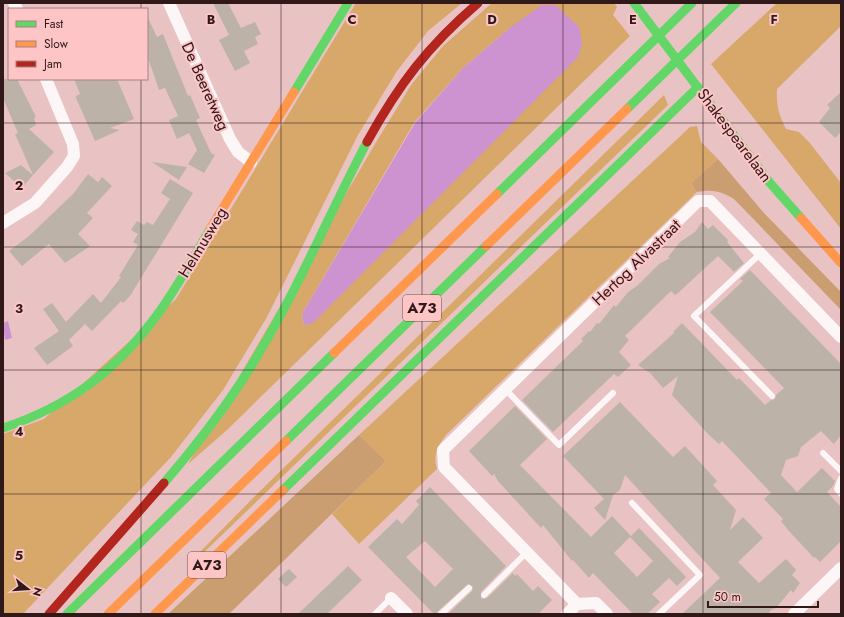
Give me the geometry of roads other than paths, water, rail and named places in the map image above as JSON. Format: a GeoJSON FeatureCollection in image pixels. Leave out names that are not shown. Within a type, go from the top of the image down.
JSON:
{"type":"FeatureCollection","features":[{"type":"Feature","properties":{"kind":"main road","name":"Helmusweg"},"geometry":{"type":"LineString","coordinates":[[3,428],[45,411],[79,393],[120,359],[158,314],[348,3]]}},
{"type":"Feature","properties":{"kind":"main road"},"geometry":{"type":"LineString","coordinates":[[48,614],[82,572],[167,480],[227,404],[274,329],[372,134],[406,80],[436,40],[478,3]]}},
{"type":"Feature","properties":{"kind":"main road","name":"Shakespearelaan"},"geometry":{"type":"LineString","coordinates":[[634,3],[770,183],[841,263]]}},
{"type":"Feature","properties":{"kind":"main road","name":"A73"},"geometry":{"type":"LineString","coordinates":[[67,614],[692,3]]}},
{"type":"Feature","properties":{"kind":"main road","name":"A73"},"geometry":{"type":"LineString","coordinates":[[108,614],[736,3]]}},
{"type":"Feature","properties":{"kind":"main road","name":"A73"},"geometry":{"type":"LineString","coordinates":[[155,614],[696,84]]}},
{"type":"Feature","properties":{"kind":"street","name":"De Beeretweg"},"geometry":{"type":"LineString","coordinates":[[169,3],[230,139],[238,152],[251,162]]}},
{"type":"Feature","properties":{"kind":"street"},"geometry":{"type":"LineString","coordinates":[[3,223],[35,203],[67,167],[74,156],[73,144],[46,80]]}},
{"type":"Feature","properties":{"kind":"street","name":"Hertog Alvastraat"},"geometry":{"type":"LineString","coordinates":[[527,552],[444,467],[443,450],[698,201],[710,201],[841,337]]}},
{"type":"Feature","properties":{"kind":"street"},"geometry":{"type":"LineString","coordinates":[[527,552],[577,604]]}},
{"type":"Feature","properties":{"kind":"street"},"geometry":{"type":"LineString","coordinates":[[794,614],[841,568]]}},
{"type":"Feature","properties":{"kind":"street"},"geometry":{"type":"LineString","coordinates":[[391,598],[407,614]]}},
{"type":"Feature","properties":{"kind":"street"},"geometry":{"type":"LineString","coordinates":[[567,614],[577,604],[596,603],[606,614]]}},
{"type":"Feature","properties":{"kind":"lane"},"geometry":{"type":"LineString","coordinates":[[760,254],[694,316],[772,396]]}},
{"type":"Feature","properties":{"kind":"lane"},"geometry":{"type":"LineString","coordinates":[[505,389],[559,445],[612,393]]}},
{"type":"Feature","properties":{"kind":"lane"},"geometry":{"type":"LineString","coordinates":[[823,453],[841,471]]}},
{"type":"Feature","properties":{"kind":"lane"},"geometry":{"type":"LineString","coordinates":[[841,478],[837,489],[841,494]]}},
{"type":"Feature","properties":{"kind":"lane"},"geometry":{"type":"LineString","coordinates":[[632,503],[700,575],[659,614]]}},
{"type":"Feature","properties":{"kind":"lane"},"geometry":{"type":"LineString","coordinates":[[484,595],[527,552]]}},
{"type":"Feature","properties":{"kind":"lane"},"geometry":{"type":"LineString","coordinates":[[442,614],[469,588]]}},
{"type":"Feature","properties":{"kind":"lane"},"geometry":{"type":"LineString","coordinates":[[375,614],[391,598]]}}]}
